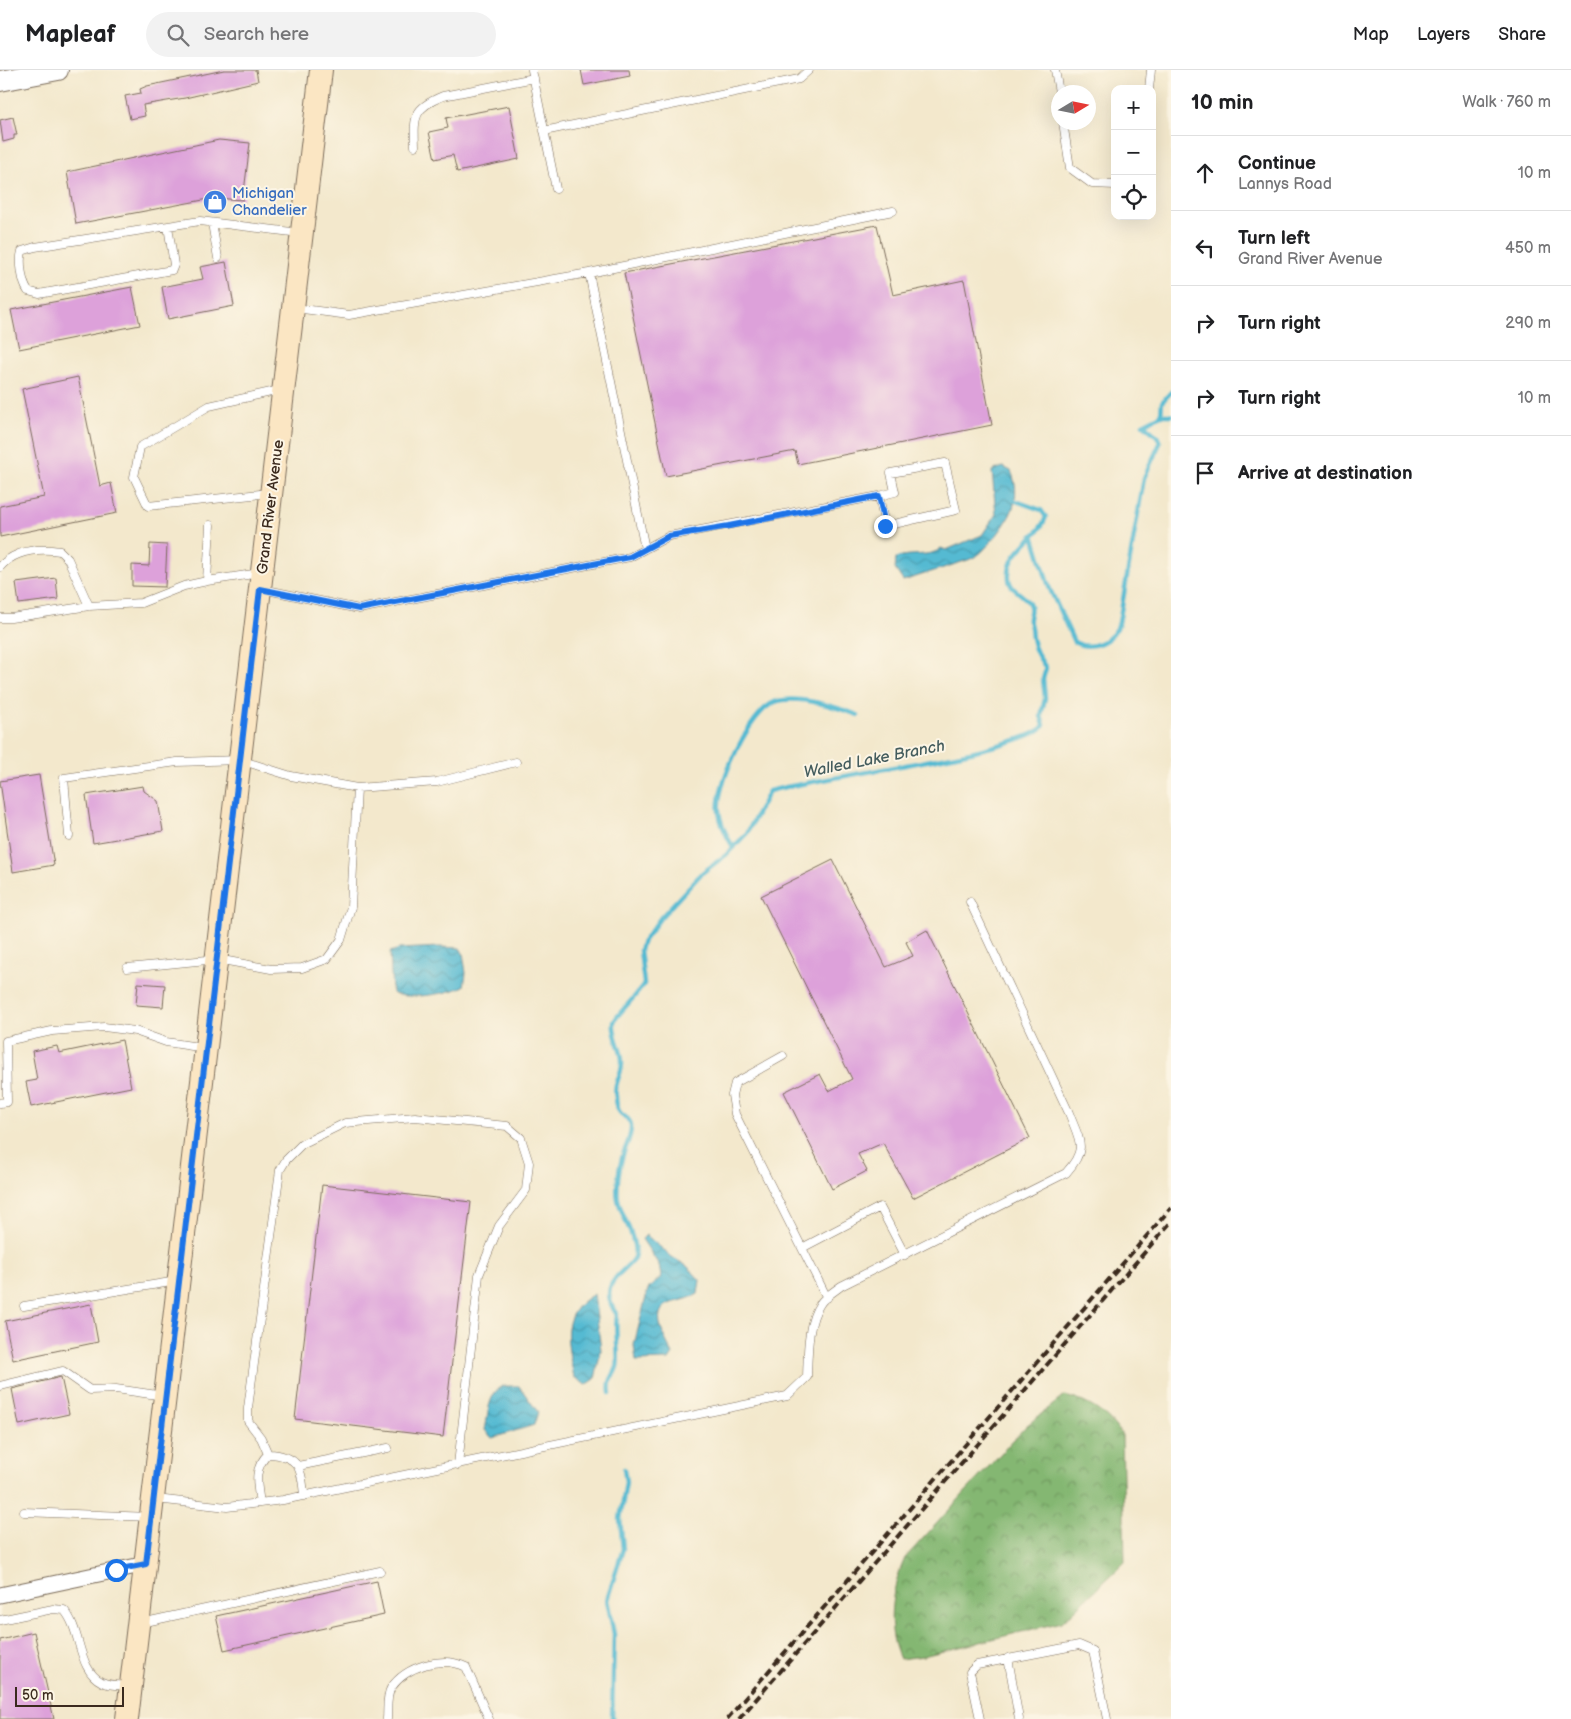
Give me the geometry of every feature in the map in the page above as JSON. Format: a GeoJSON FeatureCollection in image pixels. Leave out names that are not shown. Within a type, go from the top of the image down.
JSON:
{"type":"FeatureCollection","features":[{"type":"Feature","properties":{"kind":"main road","name":"Grand River Avenue"},"geometry":{"type":"LineString","coordinates":[[127,1719],[321,70]]}},
{"type":"Feature","properties":{"kind":"street"},"geometry":{"type":"LineString","coordinates":[[0,81],[32,72],[58,70]]}},
{"type":"Feature","properties":{"kind":"street"},"geometry":{"type":"LineString","coordinates":[[0,1595],[146,1564]]}},
{"type":"Feature","properties":{"kind":"lane"},"geometry":{"type":"LineString","coordinates":[[544,131],[798,79],[809,70]]}},
{"type":"Feature","properties":{"kind":"lane"},"geometry":{"type":"LineString","coordinates":[[1055,70],[1057,85]]}},
{"type":"Feature","properties":{"kind":"lane"},"geometry":{"type":"LineString","coordinates":[[1149,85],[1151,70]]}},
{"type":"Feature","properties":{"kind":"lane"},"geometry":{"type":"LineString","coordinates":[[416,146],[414,122],[420,108],[430,101],[443,96],[533,74],[556,189]]}},
{"type":"Feature","properties":{"kind":"lane"},"geometry":{"type":"LineString","coordinates":[[1064,130],[1070,168],[1092,184],[1111,185]]}},
{"type":"Feature","properties":{"kind":"lane"},"geometry":{"type":"LineString","coordinates":[[293,308],[348,315],[589,273],[893,212]]}},
{"type":"Feature","properties":{"kind":"lane"},"geometry":{"type":"LineString","coordinates":[[168,226],[174,265],[172,270],[40,294],[28,291],[25,287],[20,257],[22,251],[28,248],[168,226],[200,221],[302,233]]}},
{"type":"Feature","properties":{"kind":"lane"},"geometry":{"type":"LineString","coordinates":[[212,223],[218,258]]}},
{"type":"Feature","properties":{"kind":"lane"},"geometry":{"type":"LineString","coordinates":[[589,273],[645,549]]}},
{"type":"Feature","properties":{"kind":"lane"},"geometry":{"type":"LineString","coordinates":[[272,492],[148,506],[134,477],[140,447],[174,424],[209,406],[284,389]]}},
{"type":"Feature","properties":{"kind":"lane"},"geometry":{"type":"LineString","coordinates":[[0,618],[89,606],[141,604],[184,586],[207,581],[261,581],[359,609],[630,557],[669,536],[879,496],[895,492],[892,473],[945,463],[956,510],[885,526],[879,496]]}},
{"type":"Feature","properties":{"kind":"lane"},"geometry":{"type":"LineString","coordinates":[[207,581],[210,524]]}},
{"type":"Feature","properties":{"kind":"lane"},"geometry":{"type":"LineString","coordinates":[[0,567],[8,558],[23,552],[60,551],[68,560],[89,606]]}},
{"type":"Feature","properties":{"kind":"lane"},"geometry":{"type":"LineString","coordinates":[[69,836],[64,778],[177,762],[240,760],[291,776],[357,788],[438,782],[516,762]]}},
{"type":"Feature","properties":{"kind":"lane"},"geometry":{"type":"LineString","coordinates":[[127,968],[217,959],[279,969],[302,968],[327,959],[341,940],[351,907],[357,788]]}},
{"type":"Feature","properties":{"kind":"lane"},"geometry":{"type":"LineString","coordinates":[[24,1512],[227,1508],[260,1503],[304,1496],[787,1396],[807,1377],[814,1317],[820,1303],[841,1286],[1066,1173],[1077,1161],[1081,1146],[1069,1113],[970,902]]}},
{"type":"Feature","properties":{"kind":"lane"},"geometry":{"type":"LineString","coordinates":[[0,1102],[7,1102],[3,1041],[52,1031],[104,1027],[135,1031],[166,1042],[207,1049]]}},
{"type":"Feature","properties":{"kind":"lane"},"geometry":{"type":"LineString","coordinates":[[783,1056],[735,1083],[732,1095],[735,1114],[827,1298]]}},
{"type":"Feature","properties":{"kind":"lane"},"geometry":{"type":"LineString","coordinates":[[268,1454],[261,1438],[248,1422],[248,1408],[280,1170],[286,1160],[302,1144],[345,1123],[415,1117],[507,1126],[521,1138],[529,1163],[526,1190],[499,1226],[479,1275],[458,1464]]}},
{"type":"Feature","properties":{"kind":"lane"},"geometry":{"type":"LineString","coordinates":[[802,1248],[880,1208],[905,1255]]}},
{"type":"Feature","properties":{"kind":"lane"},"geometry":{"type":"LineString","coordinates":[[24,1306],[179,1281]]}},
{"type":"Feature","properties":{"kind":"lane"},"geometry":{"type":"LineString","coordinates":[[0,1386],[63,1371],[90,1390],[116,1389],[166,1397]]}},
{"type":"Feature","properties":{"kind":"lane"},"geometry":{"type":"LineString","coordinates":[[298,1466],[388,1448]]}},
{"type":"Feature","properties":{"kind":"lane"},"geometry":{"type":"LineString","coordinates":[[260,1503],[257,1483],[260,1463],[268,1454],[283,1454],[298,1466],[302,1477],[304,1496]]}},
{"type":"Feature","properties":{"kind":"lane"},"geometry":{"type":"LineString","coordinates":[[139,1623],[380,1571]]}},
{"type":"Feature","properties":{"kind":"lane"},"geometry":{"type":"LineString","coordinates":[[0,1620],[53,1609],[64,1610],[72,1619],[88,1670],[103,1683],[131,1686]]}},
{"type":"Feature","properties":{"kind":"lane"},"geometry":{"type":"LineString","coordinates":[[980,1719],[970,1672],[977,1665],[1079,1645],[1093,1651],[1107,1719]]}},
{"type":"Feature","properties":{"kind":"lane"},"geometry":{"type":"LineString","coordinates":[[1008,1658],[1019,1719]]}},
{"type":"Feature","properties":{"kind":"lane"},"geometry":{"type":"LineString","coordinates":[[387,1719],[388,1696],[391,1688],[409,1671],[456,1662],[466,1667],[489,1719]]}},
{"type":"Feature","properties":{"kind":"green space"},"geometry":{"type":"Polygon","coordinates":[[[1064,1396],[1082,1401],[1097,1410],[1122,1435],[1125,1562],[1062,1622],[923,1656],[900,1659],[895,1647],[891,1621],[893,1595],[905,1558],[1026,1426],[1064,1396]]]}},
{"type":"Feature","properties":{"kind":"water"},"geometry":{"type":"Polygon","coordinates":[[[1003,467],[1011,471],[1016,489],[1011,514],[996,536],[974,558],[903,581],[895,569],[896,558],[932,553],[941,548],[946,550],[982,535],[996,514],[992,471],[1003,467]]]}},
{"type":"Feature","properties":{"kind":"water"},"geometry":{"type":"Polygon","coordinates":[[[460,948],[463,953],[466,973],[464,986],[449,991],[418,996],[392,993],[390,952],[399,949],[460,948]]]}},
{"type":"Feature","properties":{"kind":"water"},"geometry":{"type":"Polygon","coordinates":[[[646,1235],[672,1257],[687,1266],[700,1280],[698,1294],[672,1303],[661,1312],[660,1326],[673,1354],[669,1360],[636,1361],[634,1345],[648,1289],[661,1277],[659,1265],[642,1239],[646,1235]]]}},
{"type":"Feature","properties":{"kind":"water"},"geometry":{"type":"Polygon","coordinates":[[[594,1294],[601,1350],[595,1379],[586,1385],[574,1377],[569,1352],[568,1330],[575,1310],[594,1294]]]}},
{"type":"Feature","properties":{"kind":"water"},"geometry":{"type":"Polygon","coordinates":[[[502,1386],[519,1386],[538,1412],[534,1425],[492,1438],[485,1430],[488,1411],[491,1400],[502,1386]]]}},
{"type":"Feature","properties":{"kind":"building"},"geometry":{"type":"Polygon","coordinates":[[[224,70],[256,70],[258,81],[185,98],[143,105],[145,116],[130,119],[125,96],[141,93],[140,89],[147,86],[224,70]]]}},
{"type":"Feature","properties":{"kind":"building"},"geometry":{"type":"Polygon","coordinates":[[[581,70],[629,70],[630,76],[584,85],[581,70]]]}},
{"type":"Feature","properties":{"kind":"building"},"geometry":{"type":"Polygon","coordinates":[[[509,106],[519,159],[457,172],[453,155],[435,159],[429,132],[448,128],[446,118],[509,106]]]}},
{"type":"Feature","properties":{"kind":"building"},"geometry":{"type":"Polygon","coordinates":[[[13,117],[17,135],[14,135],[14,139],[3,142],[0,120],[13,117]]]}},
{"type":"Feature","properties":{"kind":"building"},"geometry":{"type":"Polygon","coordinates":[[[219,140],[250,143],[243,200],[214,198],[76,224],[67,172],[219,140]]]}},
{"type":"Feature","properties":{"kind":"building"},"geometry":{"type":"Polygon","coordinates":[[[877,225],[893,295],[964,280],[992,425],[798,464],[795,451],[666,476],[624,273],[877,225]]]}},
{"type":"Feature","properties":{"kind":"building"},"geometry":{"type":"Polygon","coordinates":[[[226,262],[234,306],[168,319],[162,287],[203,279],[200,267],[226,262]]]}},
{"type":"Feature","properties":{"kind":"building"},"geometry":{"type":"Polygon","coordinates":[[[132,287],[140,325],[19,349],[11,310],[132,287]]]}},
{"type":"Feature","properties":{"kind":"building"},"geometry":{"type":"Polygon","coordinates":[[[78,377],[100,486],[111,483],[117,513],[0,537],[0,506],[44,497],[22,389],[78,377]]]}},
{"type":"Feature","properties":{"kind":"building"},"geometry":{"type":"Polygon","coordinates":[[[150,544],[167,545],[165,587],[132,586],[132,565],[149,566],[150,544]]]}},
{"type":"Feature","properties":{"kind":"building"},"geometry":{"type":"Polygon","coordinates":[[[56,578],[58,599],[19,604],[16,583],[56,578]]]}},
{"type":"Feature","properties":{"kind":"building"},"geometry":{"type":"Polygon","coordinates":[[[39,775],[54,865],[13,872],[0,781],[39,775]]]}},
{"type":"Feature","properties":{"kind":"building"},"geometry":{"type":"Polygon","coordinates":[[[143,786],[144,791],[158,801],[163,831],[93,843],[86,795],[143,786]]]}},
{"type":"Feature","properties":{"kind":"building"},"geometry":{"type":"Polygon","coordinates":[[[833,860],[886,967],[913,956],[906,942],[927,930],[1030,1138],[913,1198],[883,1143],[858,1154],[867,1171],[832,1189],[784,1092],[820,1074],[829,1091],[852,1079],[761,896],[833,860]]]}},
{"type":"Feature","properties":{"kind":"building"},"geometry":{"type":"Polygon","coordinates":[[[138,983],[165,985],[163,1007],[136,1005],[138,983]]]}},
{"type":"Feature","properties":{"kind":"building"},"geometry":{"type":"Polygon","coordinates":[[[122,1040],[131,1087],[31,1107],[26,1082],[37,1080],[32,1051],[57,1046],[59,1053],[122,1040]]]}},
{"type":"Feature","properties":{"kind":"building"},"geometry":{"type":"Polygon","coordinates":[[[322,1185],[471,1202],[443,1437],[295,1419],[322,1185]]]}},
{"type":"Feature","properties":{"kind":"building"},"geometry":{"type":"Polygon","coordinates":[[[91,1304],[98,1342],[13,1360],[5,1321],[91,1304]]]}},
{"type":"Feature","properties":{"kind":"building"},"geometry":{"type":"Polygon","coordinates":[[[61,1377],[69,1414],[19,1425],[12,1389],[61,1377]]]}},
{"type":"Feature","properties":{"kind":"building"},"geometry":{"type":"Polygon","coordinates":[[[377,1581],[384,1615],[224,1650],[216,1616],[377,1581]]]}},
{"type":"Feature","properties":{"kind":"building"},"geometry":{"type":"Polygon","coordinates":[[[34,1632],[54,1719],[0,1719],[0,1640],[34,1632]]]}},
{"type":"Feature","properties":{"kind":"waterway"},"geometry":{"type":"LineString","coordinates":[[1161,415],[1162,402],[1171,392]]}},
{"type":"Feature","properties":{"kind":"waterway","name":"Walled Lake Branch"},"geometry":{"type":"LineString","coordinates":[[1033,535],[1049,587],[1074,642],[1088,646],[1101,643],[1107,639],[1112,635],[1119,623],[1144,478],[1160,443],[1157,436],[1143,424],[1161,415],[1171,415]]}},
{"type":"Feature","properties":{"kind":"waterway","name":"Walled Lake Branch"},"geometry":{"type":"LineString","coordinates":[[610,1393],[610,1381],[617,1367],[618,1357],[617,1315],[611,1303],[609,1293],[611,1284],[633,1260],[635,1254],[631,1233],[617,1195],[620,1168],[631,1125],[629,1120],[619,1111],[616,1102],[615,1092],[622,1067],[622,1058],[614,1022],[644,984],[640,950],[642,943],[661,917],[702,873],[726,855],[747,833],[769,791],[963,754],[1031,735],[1044,725],[1041,716],[1045,698],[1043,679],[1046,668],[1036,652],[1032,639],[1029,619],[1030,606],[1026,599],[1012,587],[1009,579],[1009,569],[1018,552],[1037,532],[1046,517],[1041,510],[1016,501]]}},
{"type":"Feature","properties":{"kind":"waterway"},"geometry":{"type":"LineString","coordinates":[[733,847],[724,830],[719,811],[719,799],[736,750],[746,733],[766,708],[775,702],[784,700],[806,700],[858,715]]}},
{"type":"Feature","properties":{"kind":"waterway","name":"Walled Lake Branch"},"geometry":{"type":"LineString","coordinates":[[612,1719],[614,1634],[607,1600],[623,1549],[620,1519],[626,1482],[624,1469]]}},
{"type":"Feature","properties":{"kind":"railway"},"geometry":{"type":"LineString","coordinates":[[727,1719],[1171,1208]]}},
{"type":"Feature","properties":{"kind":"railway"},"geometry":{"type":"LineString","coordinates":[[739,1719],[1171,1222]]}},
{"type":"Feature","properties":{"kind":"place","name":"Michigan Chandelier"},"geometry":{"type":"Point","coordinates":[215,202]}},
{"type":"Feature","properties":{"kind":"route"},"geometry":{"type":"LineString","coordinates":[[116,1570],[146,1564],[260,589],[359,609],[630,557],[669,536],[879,496],[885,526]]}}]}
